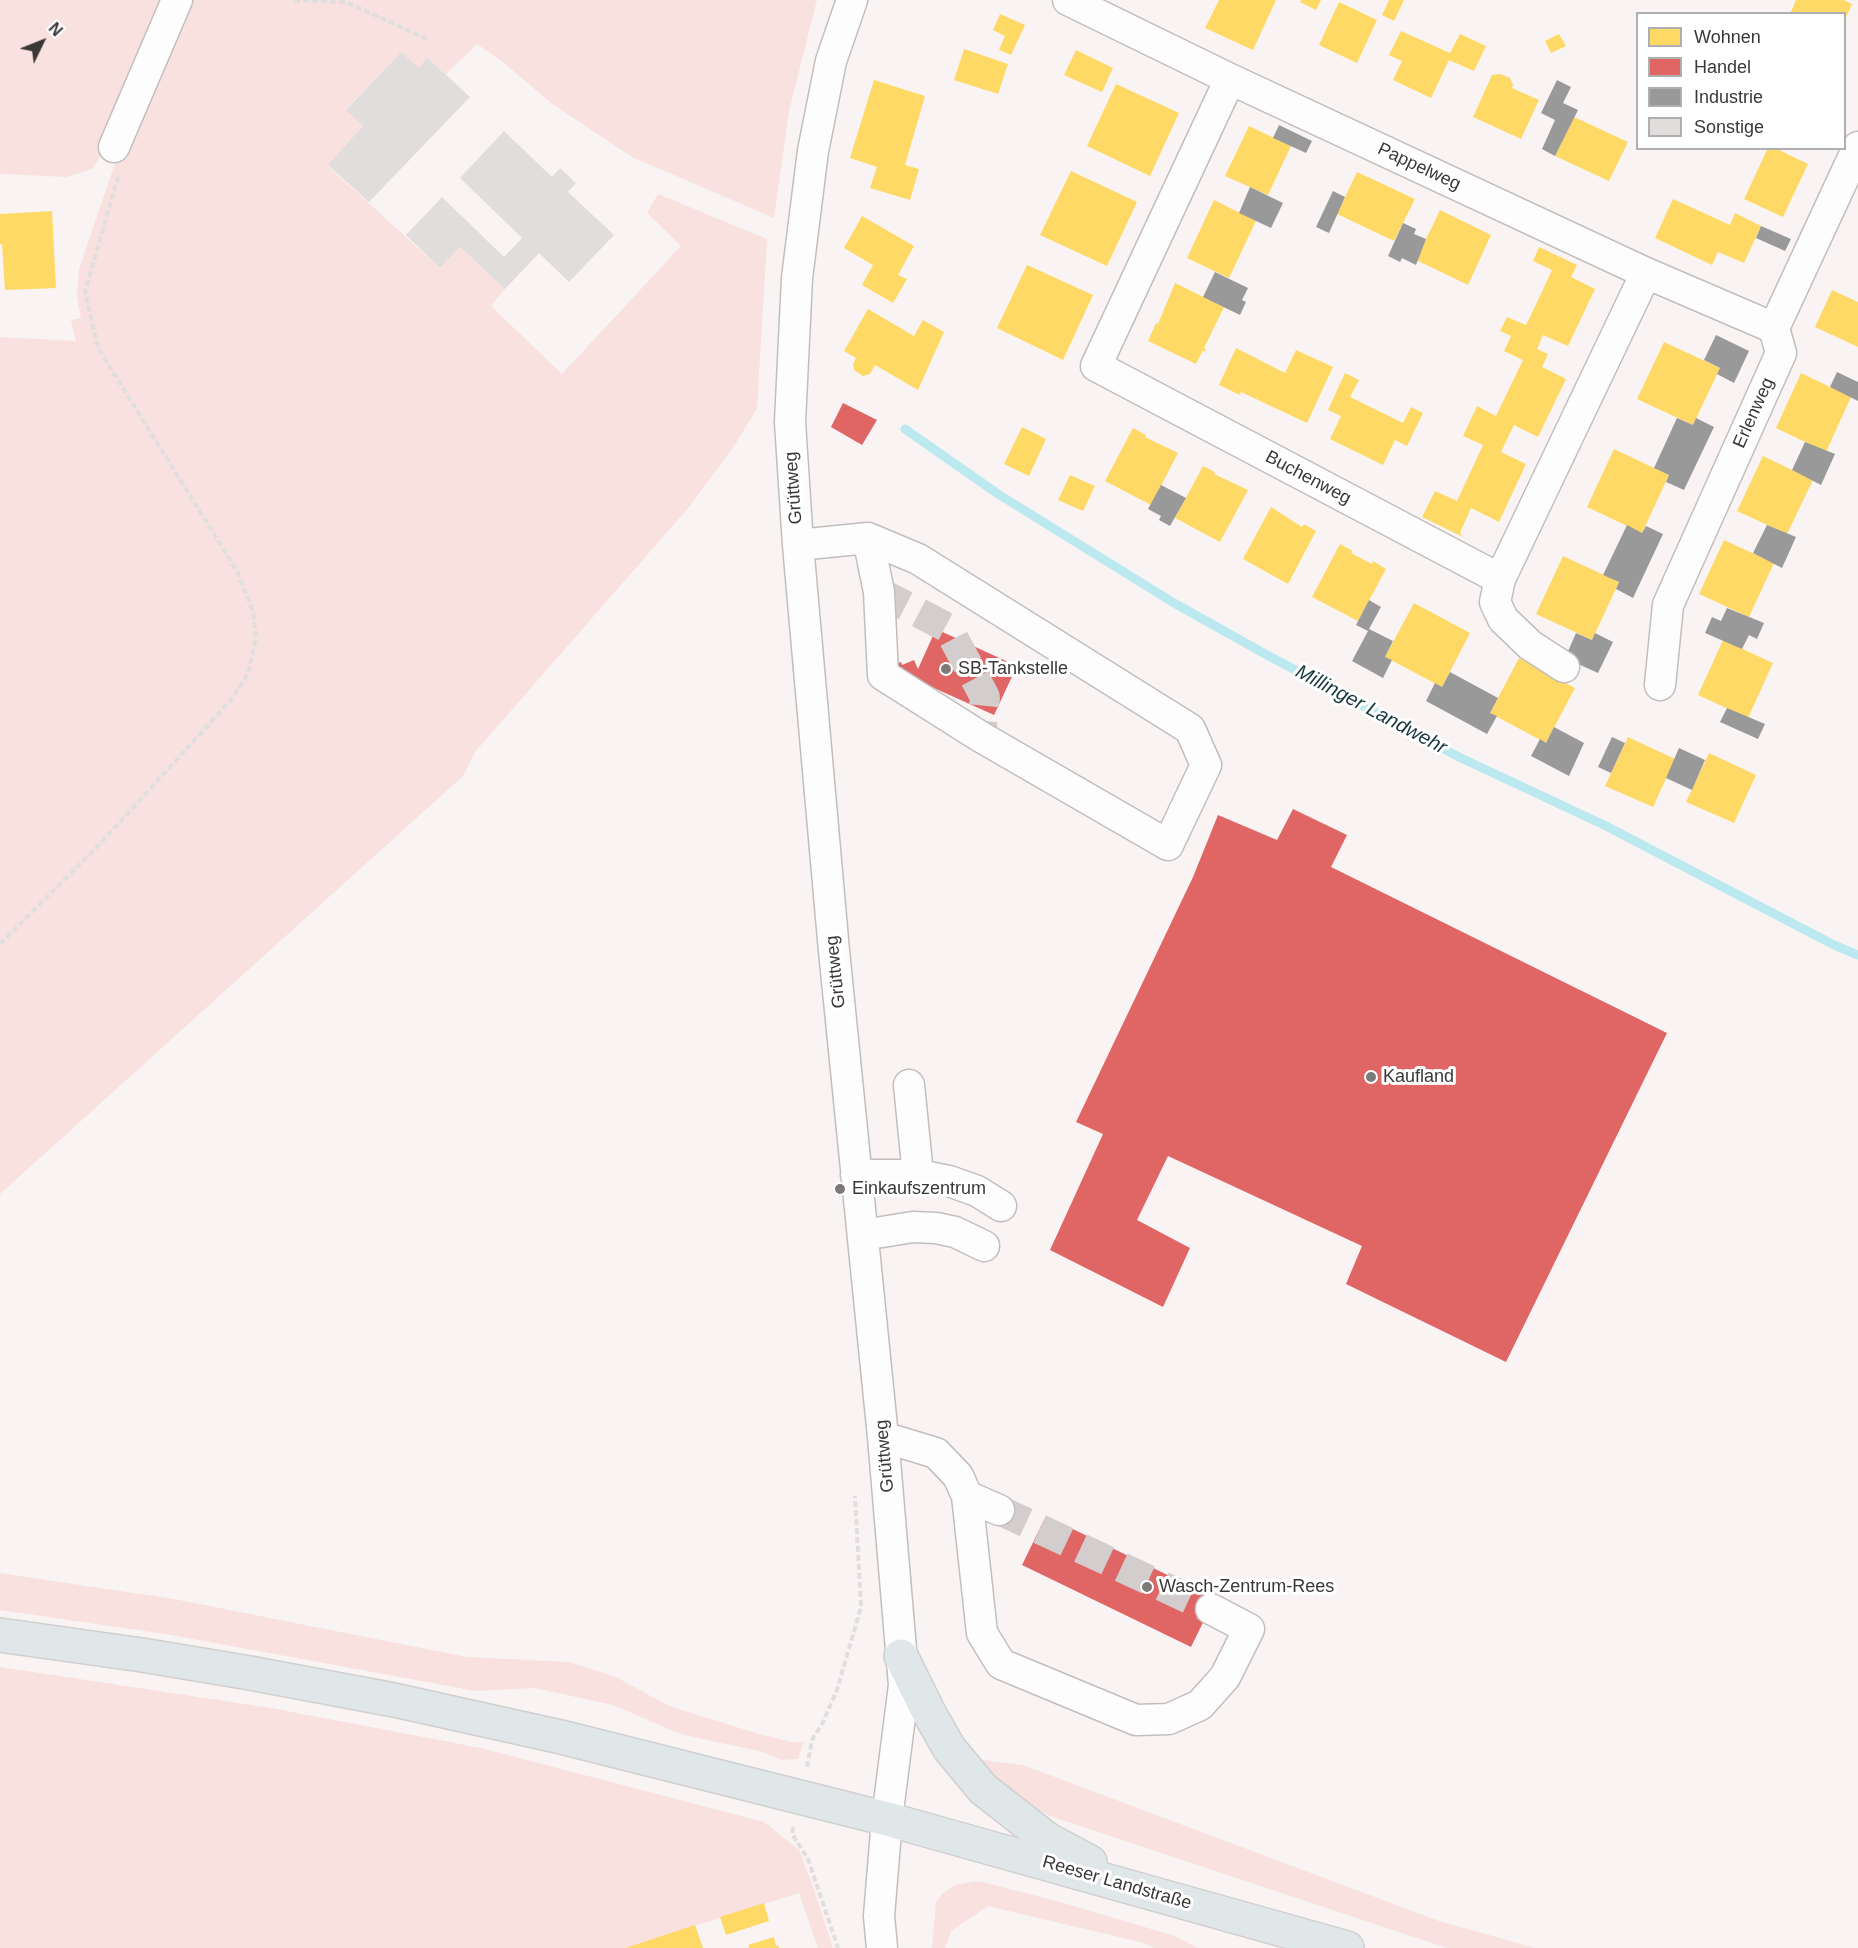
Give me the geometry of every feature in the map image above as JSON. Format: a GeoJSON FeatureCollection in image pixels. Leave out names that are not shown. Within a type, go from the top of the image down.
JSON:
{"type":"FeatureCollection","features":[{"type":"Feature","properties":{"kind":"main road","name":"Reeser Landstraße"},"geometry":{"type":"LineString","coordinates":[[0,1635],[142,1655],[394,1700],[561,1737],[887,1819],[1347,1948]]}},
{"type":"Feature","properties":{"kind":"main road"},"geometry":{"type":"LineString","coordinates":[[901,1656],[949,1748],[983,1789],[1047,1839],[1144,1891]]}},
{"type":"Feature","properties":{"kind":"street"},"geometry":{"type":"LineString","coordinates":[[116,161],[177,0]]}},
{"type":"Feature","properties":{"kind":"street","name":"Grüttweg"},"geometry":{"type":"LineString","coordinates":[[852,0],[831,62],[815,140],[797,278],[790,422],[798,545],[834,951],[884,1437],[903,1684],[887,1819],[879,1916],[882,1948]]}},
{"type":"Feature","properties":{"kind":"street","name":"Pappelweg"},"geometry":{"type":"LineString","coordinates":[[1068,0],[1230,79],[1646,273],[1774,328]]}},
{"type":"Feature","properties":{"kind":"street","name":"Buchenweg"},"geometry":{"type":"LineString","coordinates":[[1230,79],[1096,366],[1500,579]]}},
{"type":"Feature","properties":{"kind":"street"},"geometry":{"type":"LineString","coordinates":[[1774,328],[1858,147]]}},
{"type":"Feature","properties":{"kind":"street"},"geometry":{"type":"LineString","coordinates":[[1564,668],[1530,645],[1503,618],[1495,602],[1500,579],[1646,273]]}},
{"type":"Feature","properties":{"kind":"street","name":"Erlenweg"},"geometry":{"type":"LineString","coordinates":[[1660,685],[1668,605],[1781,352],[1774,328]]}},
{"type":"Feature","properties":{"kind":"street"},"geometry":{"type":"LineString","coordinates":[[798,545],[868,538],[918,559],[1190,729],[1206,765],[1168,845],[1011,755],[883,675],[879,592],[868,538]]}},
{"type":"Feature","properties":{"kind":"street"},"geometry":{"type":"LineString","coordinates":[[909,1085],[918,1175]]}},
{"type":"Feature","properties":{"kind":"street"},"geometry":{"type":"LineString","coordinates":[[856,1175],[918,1175],[949,1181],[977,1191],[1001,1206]]}},
{"type":"Feature","properties":{"kind":"street"},"geometry":{"type":"LineString","coordinates":[[863,1235],[913,1227],[936,1228],[955,1232],[984,1246]]}},
{"type":"Feature","properties":{"kind":"street"},"geometry":{"type":"LineString","coordinates":[[884,1437],[936,1453],[958,1476],[967,1496],[982,1633],[1001,1664],[1136,1720],[1169,1719],[1200,1706],[1226,1677],[1250,1629],[1211,1609]]}},
{"type":"Feature","properties":{"kind":"street"},"geometry":{"type":"LineString","coordinates":[[967,1496],[999,1510]]}},
{"type":"Feature","properties":{"kind":"path"},"geometry":{"type":"LineString","coordinates":[[294,0],[346,2],[427,39]]}},
{"type":"Feature","properties":{"kind":"path"},"geometry":{"type":"LineString","coordinates":[[0,944],[100,844],[230,701],[248,674],[256,638],[253,611],[237,571],[98,348],[85,292],[116,161]]}},
{"type":"Feature","properties":{"kind":"path"},"geometry":{"type":"LineString","coordinates":[[838,1948],[808,1859],[792,1834],[812,1740],[822,1725],[837,1690],[861,1607],[854,1492]]}},
{"type":"Feature","properties":{"kind":"shaded area"},"geometry":{"type":"Polygon","coordinates":[[[0,0],[170,0],[107,147],[92,169],[67,177],[0,174],[0,0]]]}},
{"type":"Feature","properties":{"kind":"shaded area"},"geometry":{"type":"Polygon","coordinates":[[[185,0],[817,0],[789,111],[774,218],[632,157],[551,103],[504,63],[477,44],[446,74],[427,57],[419,68],[401,52],[346,109],[363,126],[328,166],[440,268],[460,247],[505,289],[491,306],[562,374],[681,246],[647,213],[658,194],[767,239],[757,408],[736,443],[690,506],[475,752],[463,776],[0,1194],[0,337],[76,341],[71,320],[81,318],[77,296],[79,270],[86,248],[119,152],[185,0]]]}},
{"type":"Feature","properties":{"kind":"shaded area"},"geometry":{"type":"Polygon","coordinates":[[[0,1573],[174,1599],[467,1657],[569,1662],[616,1677],[669,1706],[759,1734],[792,1742],[804,1742],[798,1759],[781,1760],[763,1752],[680,1734],[613,1705],[534,1688],[476,1691],[171,1635],[0,1610],[0,1573]]]}},
{"type":"Feature","properties":{"kind":"shaded area"},"geometry":{"type":"Polygon","coordinates":[[[0,1667],[271,1708],[481,1748],[764,1822],[799,1850],[833,1948],[818,1948],[799,1893],[624,1948],[0,1948],[0,1667]]]}},
{"type":"Feature","properties":{"kind":"shaded area"},"geometry":{"type":"Polygon","coordinates":[[[974,1759],[1023,1765],[1439,1921],[1535,1948],[1447,1948],[1053,1817],[1024,1804],[974,1759]]]}},
{"type":"Feature","properties":{"kind":"shaded area"},"geometry":{"type":"Polygon","coordinates":[[[979,1881],[1175,1936],[1198,1948],[1155,1948],[1144,1943],[988,1906],[951,1931],[945,1948],[932,1948],[936,1902],[943,1893],[955,1885],[979,1881]]]}},
{"type":"Feature","properties":{"kind":"building: Wohnen"},"geometry":{"type":"Polygon","coordinates":[[[1219,0],[1276,0],[1253,50],[1205,28],[1219,0]]]}},
{"type":"Feature","properties":{"kind":"building: Wohnen"},"geometry":{"type":"Polygon","coordinates":[[[1301,0],[1321,0],[1316,10],[1300,2],[1301,0]]]}},
{"type":"Feature","properties":{"kind":"building: Wohnen"},"geometry":{"type":"Polygon","coordinates":[[[1389,0],[1404,0],[1394,21],[1382,15],[1389,0]]]}},
{"type":"Feature","properties":{"kind":"building: Wohnen"},"geometry":{"type":"Polygon","coordinates":[[[1796,0],[1844,0],[1852,4],[1846,18],[1846,12],[1791,12],[1796,0]]]}},
{"type":"Feature","properties":{"kind":"building: Wohnen"},"geometry":{"type":"Polygon","coordinates":[[[1339,2],[1377,20],[1357,63],[1319,45],[1339,2]]]}},
{"type":"Feature","properties":{"kind":"building: Wohnen"},"geometry":{"type":"Polygon","coordinates":[[[1000,14],[1025,25],[1011,55],[999,50],[1005,36],[993,30],[1000,14]]]}},
{"type":"Feature","properties":{"kind":"building: Wohnen"},"geometry":{"type":"Polygon","coordinates":[[[1401,31],[1450,53],[1460,34],[1486,46],[1474,71],[1449,60],[1431,98],[1393,80],[1402,61],[1389,55],[1401,31]]]}},
{"type":"Feature","properties":{"kind":"building: Wohnen"},"geometry":{"type":"Polygon","coordinates":[[[1559,34],[1566,46],[1551,53],[1545,41],[1559,34]]]}},
{"type":"Feature","properties":{"kind":"building: Wohnen"},"geometry":{"type":"Polygon","coordinates":[[[964,49],[1008,64],[998,94],[954,80],[964,49]]]}},
{"type":"Feature","properties":{"kind":"building: Wohnen"},"geometry":{"type":"Polygon","coordinates":[[[1076,50],[1113,68],[1102,92],[1064,75],[1076,50]]]}},
{"type":"Feature","properties":{"kind":"building: Wohnen"},"geometry":{"type":"Polygon","coordinates":[[[1500,74],[1510,78],[1512,88],[1539,100],[1521,139],[1473,117],[1492,75],[1500,74]]]}},
{"type":"Feature","properties":{"kind":"building: Wohnen"},"geometry":{"type":"Polygon","coordinates":[[[874,80],[925,96],[905,165],[919,169],[910,200],[870,188],[877,167],[850,158],[874,80]]]}},
{"type":"Feature","properties":{"kind":"building: Wohnen"},"geometry":{"type":"Polygon","coordinates":[[[1116,84],[1179,113],[1150,176],[1087,146],[1116,84]]]}},
{"type":"Feature","properties":{"kind":"building: Wohnen"},"geometry":{"type":"Polygon","coordinates":[[[1574,117],[1628,142],[1609,181],[1555,156],[1574,117]]]}},
{"type":"Feature","properties":{"kind":"building: Wohnen"},"geometry":{"type":"Polygon","coordinates":[[[1249,126],[1291,146],[1268,195],[1225,176],[1249,126]]]}},
{"type":"Feature","properties":{"kind":"building: Wohnen"},"geometry":{"type":"Polygon","coordinates":[[[1767,150],[1779,150],[1808,164],[1783,217],[1744,199],[1767,150]]]}},
{"type":"Feature","properties":{"kind":"building: Wohnen"},"geometry":{"type":"Polygon","coordinates":[[[1071,171],[1137,202],[1107,266],[1040,235],[1071,171]]]}},
{"type":"Feature","properties":{"kind":"building: Wohnen"},"geometry":{"type":"Polygon","coordinates":[[[1357,172],[1415,199],[1394,241],[1337,214],[1357,172]]]}},
{"type":"Feature","properties":{"kind":"building: Wohnen"},"geometry":{"type":"Polygon","coordinates":[[[1673,199],[1730,225],[1735,213],[1761,226],[1744,263],[1718,252],[1712,265],[1655,238],[1673,199]]]}},
{"type":"Feature","properties":{"kind":"building: Wohnen"},"geometry":{"type":"Polygon","coordinates":[[[1214,200],[1256,221],[1229,278],[1187,258],[1214,200]]]}},
{"type":"Feature","properties":{"kind":"building: Wohnen"},"geometry":{"type":"Polygon","coordinates":[[[1440,210],[1491,235],[1468,285],[1416,260],[1440,210]]]}},
{"type":"Feature","properties":{"kind":"building: Wohnen"},"geometry":{"type":"Polygon","coordinates":[[[52,211],[56,288],[5,290],[2,244],[0,244],[0,214],[52,211]]]}},
{"type":"Feature","properties":{"kind":"building: Wohnen"},"geometry":{"type":"Polygon","coordinates":[[[862,216],[914,246],[898,275],[907,279],[893,303],[862,285],[873,265],[844,248],[862,216]]]}},
{"type":"Feature","properties":{"kind":"building: Wohnen"},"geometry":{"type":"Polygon","coordinates":[[[1539,247],[1577,265],[1571,277],[1595,289],[1568,346],[1543,335],[1537,349],[1548,354],[1542,367],[1566,379],[1538,437],[1514,425],[1501,452],[1526,464],[1499,522],[1471,508],[1460,533],[1463,537],[1422,517],[1435,491],[1457,501],[1483,445],[1463,436],[1477,406],[1496,416],[1523,360],[1504,351],[1511,336],[1500,331],[1507,317],[1526,325],[1552,270],[1533,261],[1539,247]]]}},
{"type":"Feature","properties":{"kind":"building: Wohnen"},"geometry":{"type":"Polygon","coordinates":[[[1027,265],[1093,295],[1063,360],[997,328],[1027,265]]]}},
{"type":"Feature","properties":{"kind":"building: Wohnen"},"geometry":{"type":"Polygon","coordinates":[[[1175,283],[1224,307],[1204,348],[1205,352],[1203,350],[1196,364],[1148,341],[1156,323],[1158,324],[1175,283]]]}},
{"type":"Feature","properties":{"kind":"building: Wohnen"},"geometry":{"type":"Polygon","coordinates":[[[1832,290],[1858,302],[1858,347],[1815,327],[1832,290]]]}},
{"type":"Feature","properties":{"kind":"building: Wohnen"},"geometry":{"type":"Polygon","coordinates":[[[868,309],[914,336],[923,320],[944,332],[918,390],[875,365],[870,374],[863,376],[854,370],[853,364],[856,358],[844,351],[868,309]]]}},
{"type":"Feature","properties":{"kind":"building: Wohnen"},"geometry":{"type":"Polygon","coordinates":[[[1664,342],[1720,368],[1693,425],[1637,399],[1664,342]]]}},
{"type":"Feature","properties":{"kind":"building: Wohnen"},"geometry":{"type":"Polygon","coordinates":[[[1236,348],[1285,373],[1296,350],[1333,367],[1307,423],[1241,392],[1240,395],[1219,385],[1236,348]]]}},
{"type":"Feature","properties":{"kind":"building: Wohnen"},"geometry":{"type":"Polygon","coordinates":[[[1345,373],[1359,380],[1350,397],[1403,423],[1411,407],[1423,413],[1407,446],[1395,440],[1383,465],[1330,439],[1341,416],[1328,410],[1345,373]]]}},
{"type":"Feature","properties":{"kind":"building: Wohnen"},"geometry":{"type":"Polygon","coordinates":[[[1801,373],[1851,397],[1826,452],[1776,428],[1801,373]]]}},
{"type":"Feature","properties":{"kind":"building: Wohnen"},"geometry":{"type":"Polygon","coordinates":[[[1022,427],[1046,439],[1029,476],[1004,464],[1022,427]]]}},
{"type":"Feature","properties":{"kind":"building: Wohnen"},"geometry":{"type":"Polygon","coordinates":[[[1133,428],[1146,435],[1145,437],[1178,453],[1151,505],[1105,481],[1133,428]]]}},
{"type":"Feature","properties":{"kind":"building: Wohnen"},"geometry":{"type":"Polygon","coordinates":[[[1614,449],[1669,475],[1642,533],[1587,507],[1614,449]]]}},
{"type":"Feature","properties":{"kind":"building: Wohnen"},"geometry":{"type":"Polygon","coordinates":[[[1763,456],[1813,480],[1787,534],[1737,511],[1763,456]]]}},
{"type":"Feature","properties":{"kind":"building: Wohnen"},"geometry":{"type":"Polygon","coordinates":[[[1203,466],[1215,472],[1214,474],[1248,490],[1220,542],[1175,518],[1203,466]]]}},
{"type":"Feature","properties":{"kind":"building: Wohnen"},"geometry":{"type":"Polygon","coordinates":[[[1070,475],[1095,486],[1083,511],[1058,500],[1070,475]]]}},
{"type":"Feature","properties":{"kind":"building: Wohnen"},"geometry":{"type":"Polygon","coordinates":[[[1271,507],[1302,527],[1304,524],[1316,531],[1288,584],[1243,559],[1271,507]]]}},
{"type":"Feature","properties":{"kind":"building: Wohnen"},"geometry":{"type":"Polygon","coordinates":[[[1724,540],[1774,563],[1749,617],[1699,594],[1724,540]]]}},
{"type":"Feature","properties":{"kind":"building: Wohnen"},"geometry":{"type":"Polygon","coordinates":[[[1340,544],[1353,551],[1351,553],[1372,564],[1373,561],[1386,569],[1358,621],[1312,597],[1340,544]]]}},
{"type":"Feature","properties":{"kind":"building: Wohnen"},"geometry":{"type":"Polygon","coordinates":[[[1563,556],[1619,582],[1592,640],[1536,614],[1563,556]]]}},
{"type":"Feature","properties":{"kind":"building: Wohnen"},"geometry":{"type":"Polygon","coordinates":[[[1414,603],[1470,633],[1442,687],[1385,657],[1414,603]]]}},
{"type":"Feature","properties":{"kind":"building: Wohnen"},"geometry":{"type":"Polygon","coordinates":[[[1723,640],[1773,663],[1748,718],[1698,695],[1723,640]]]}},
{"type":"Feature","properties":{"kind":"building: Wohnen"},"geometry":{"type":"Polygon","coordinates":[[[1519,658],[1575,688],[1546,743],[1490,713],[1519,658]]]}},
{"type":"Feature","properties":{"kind":"building: Wohnen"},"geometry":{"type":"Polygon","coordinates":[[[1628,737],[1675,759],[1653,807],[1605,786],[1628,737]]]}},
{"type":"Feature","properties":{"kind":"building: Wohnen"},"geometry":{"type":"Polygon","coordinates":[[[1709,753],[1756,775],[1734,823],[1686,802],[1709,753]]]}},
{"type":"Feature","properties":{"kind":"building: Wohnen"},"geometry":{"type":"Polygon","coordinates":[[[764,1903],[769,1921],[726,1935],[720,1917],[764,1903]]]}},
{"type":"Feature","properties":{"kind":"building: Wohnen"},"geometry":{"type":"Polygon","coordinates":[[[695,1925],[703,1948],[625,1948],[695,1925]]]}},
{"type":"Feature","properties":{"kind":"building: Wohnen"},"geometry":{"type":"Polygon","coordinates":[[[774,1937],[776,1946],[778,1945],[779,1948],[749,1948],[748,1945],[774,1937]]]}},
{"type":"Feature","properties":{"kind":"building: Handel"},"geometry":{"type":"Polygon","coordinates":[[[843,403],[877,420],[862,445],[831,427],[843,403]]]}},
{"type":"Feature","properties":{"kind":"building: Handel"},"geometry":{"type":"Polygon","coordinates":[[[936,629],[1017,666],[994,715],[923,683],[892,665],[901,662],[902,665],[914,660],[918,669],[936,629]]]}},
{"type":"Feature","properties":{"kind":"building: Handel","name":"Kaufland"},"geometry":{"type":"Polygon","coordinates":[[[1293,809],[1347,835],[1331,867],[1667,1033],[1506,1362],[1346,1284],[1362,1246],[1168,1156],[1137,1220],[1190,1248],[1163,1307],[1050,1250],[1103,1134],[1076,1122],[1193,877],[1218,815],[1277,840],[1293,809]]]}},
{"type":"Feature","properties":{"kind":"building: Handel","name":"Wasch-Zentrum-Rees"},"geometry":{"type":"Polygon","coordinates":[[[1046,1516],[1215,1598],[1191,1647],[1022,1565],[1046,1516]]]}},
{"type":"Feature","properties":{"kind":"building: Industrie"},"geometry":{"type":"Polygon","coordinates":[[[1557,80],[1571,87],[1563,103],[1578,110],[1555,156],[1542,149],[1555,120],[1541,113],[1557,80]]]}},
{"type":"Feature","properties":{"kind":"building: Industrie"},"geometry":{"type":"Polygon","coordinates":[[[1279,125],[1312,141],[1306,153],[1273,138],[1279,125]]]}},
{"type":"Feature","properties":{"kind":"building: Industrie"},"geometry":{"type":"Polygon","coordinates":[[[1250,187],[1283,203],[1271,228],[1239,213],[1250,187]]]}},
{"type":"Feature","properties":{"kind":"building: Industrie"},"geometry":{"type":"Polygon","coordinates":[[[1333,191],[1345,197],[1329,233],[1316,227],[1333,191]]]}},
{"type":"Feature","properties":{"kind":"building: Industrie"},"geometry":{"type":"Polygon","coordinates":[[[1403,223],[1416,229],[1414,234],[1426,239],[1416,265],[1402,258],[1400,262],[1388,256],[1403,223]]]}},
{"type":"Feature","properties":{"kind":"building: Industrie"},"geometry":{"type":"Polygon","coordinates":[[[1761,226],[1791,239],[1785,251],[1756,238],[1761,226]]]}},
{"type":"Feature","properties":{"kind":"building: Industrie"},"geometry":{"type":"Polygon","coordinates":[[[1215,272],[1248,288],[1242,300],[1246,302],[1240,315],[1203,297],[1215,272]]]}},
{"type":"Feature","properties":{"kind":"building: Industrie"},"geometry":{"type":"Polygon","coordinates":[[[1716,335],[1749,351],[1734,383],[1717,374],[1720,368],[1704,360],[1716,335]]]}},
{"type":"Feature","properties":{"kind":"building: Industrie"},"geometry":{"type":"Polygon","coordinates":[[[1837,372],[1858,382],[1858,401],[1830,387],[1837,372]]]}},
{"type":"Feature","properties":{"kind":"building: Industrie"},"geometry":{"type":"Polygon","coordinates":[[[1677,418],[1693,425],[1696,418],[1714,427],[1684,490],[1666,482],[1669,475],[1654,468],[1677,418]]]}},
{"type":"Feature","properties":{"kind":"building: Industrie"},"geometry":{"type":"Polygon","coordinates":[[[1805,442],[1835,454],[1821,485],[1792,470],[1805,442]]]}},
{"type":"Feature","properties":{"kind":"building: Industrie"},"geometry":{"type":"Polygon","coordinates":[[[1161,485],[1186,498],[1170,526],[1159,520],[1161,516],[1148,509],[1161,485]]]}},
{"type":"Feature","properties":{"kind":"building: Industrie"},"geometry":{"type":"Polygon","coordinates":[[[1627,525],[1642,533],[1646,526],[1663,534],[1633,598],[1616,589],[1619,582],[1603,575],[1627,525]]]}},
{"type":"Feature","properties":{"kind":"building: Industrie"},"geometry":{"type":"Polygon","coordinates":[[[1767,525],[1796,537],[1782,568],[1753,553],[1767,525]]]}},
{"type":"Feature","properties":{"kind":"building: Industrie"},"geometry":{"type":"Polygon","coordinates":[[[1369,600],[1381,607],[1369,629],[1393,641],[1385,657],[1392,660],[1383,678],[1352,661],[1368,631],[1356,625],[1369,600]]]}},
{"type":"Feature","properties":{"kind":"building: Industrie"},"geometry":{"type":"Polygon","coordinates":[[[1727,608],[1764,623],[1757,639],[1749,635],[1742,649],[1705,633],[1712,617],[1721,621],[1727,608]]]}},
{"type":"Feature","properties":{"kind":"building: Industrie"},"geometry":{"type":"Polygon","coordinates":[[[1576,633],[1592,640],[1595,633],[1613,642],[1598,673],[1565,658],[1576,633]]]}},
{"type":"Feature","properties":{"kind":"building: Industrie"},"geometry":{"type":"Polygon","coordinates":[[[1450,672],[1498,698],[1490,713],[1497,716],[1487,734],[1426,701],[1435,683],[1442,687],[1450,672]]]}},
{"type":"Feature","properties":{"kind":"building: Industrie"},"geometry":{"type":"Polygon","coordinates":[[[1727,708],[1765,724],[1758,739],[1720,722],[1727,708]]]}},
{"type":"Feature","properties":{"kind":"building: Industrie"},"geometry":{"type":"Polygon","coordinates":[[[1554,727],[1584,743],[1569,776],[1531,756],[1540,739],[1546,743],[1554,727]]]}},
{"type":"Feature","properties":{"kind":"building: Industrie"},"geometry":{"type":"Polygon","coordinates":[[[1612,737],[1625,743],[1611,773],[1598,767],[1612,737]]]}},
{"type":"Feature","properties":{"kind":"building: Industrie"},"geometry":{"type":"Polygon","coordinates":[[[1679,748],[1705,760],[1692,790],[1666,778],[1679,748]]]}},
{"type":"Feature","properties":{"kind":"building: Sonstige"},"geometry":{"type":"Polygon","coordinates":[[[401,52],[419,68],[427,57],[470,97],[369,202],[328,165],[363,126],[346,110],[401,52]]]}},
{"type":"Feature","properties":{"kind":"building: Sonstige"},"geometry":{"type":"Polygon","coordinates":[[[504,131],[552,177],[560,168],[576,183],[568,192],[614,235],[569,282],[539,253],[505,289],[460,247],[440,268],[406,235],[442,197],[504,257],[522,238],[460,178],[504,131]]]}},
{"type":"Feature","properties":{"kind":"waterway","name":"Millinger Landwehr"},"geometry":{"type":"LineString","coordinates":[[905,429],[998,494],[1174,603],[1267,655],[1459,757],[1606,826],[1834,945],[1858,955]]}},
{"type":"Feature","properties":{"kind":"tunnel"},"geometry":{"type":"LineString","coordinates":[[879,592],[948,628],[985,697],[981,737]]}},
{"type":"Feature","properties":{"kind":"tunnel"},"geometry":{"type":"LineString","coordinates":[[999,1510],[1211,1609]]}},
{"type":"Feature","properties":{"kind":"place","name":"SB-Tankstelle"},"geometry":{"type":"Point","coordinates":[946,669]}},
{"type":"Feature","properties":{"kind":"place","name":"Kaufland"},"geometry":{"type":"Point","coordinates":[1371,1077]}},
{"type":"Feature","properties":{"kind":"place","name":"Einkaufszentrum"},"geometry":{"type":"Point","coordinates":[840,1189]}},
{"type":"Feature","properties":{"kind":"place","name":"Wasch-Zentrum-Rees"},"geometry":{"type":"Point","coordinates":[1147,1587]}}]}
